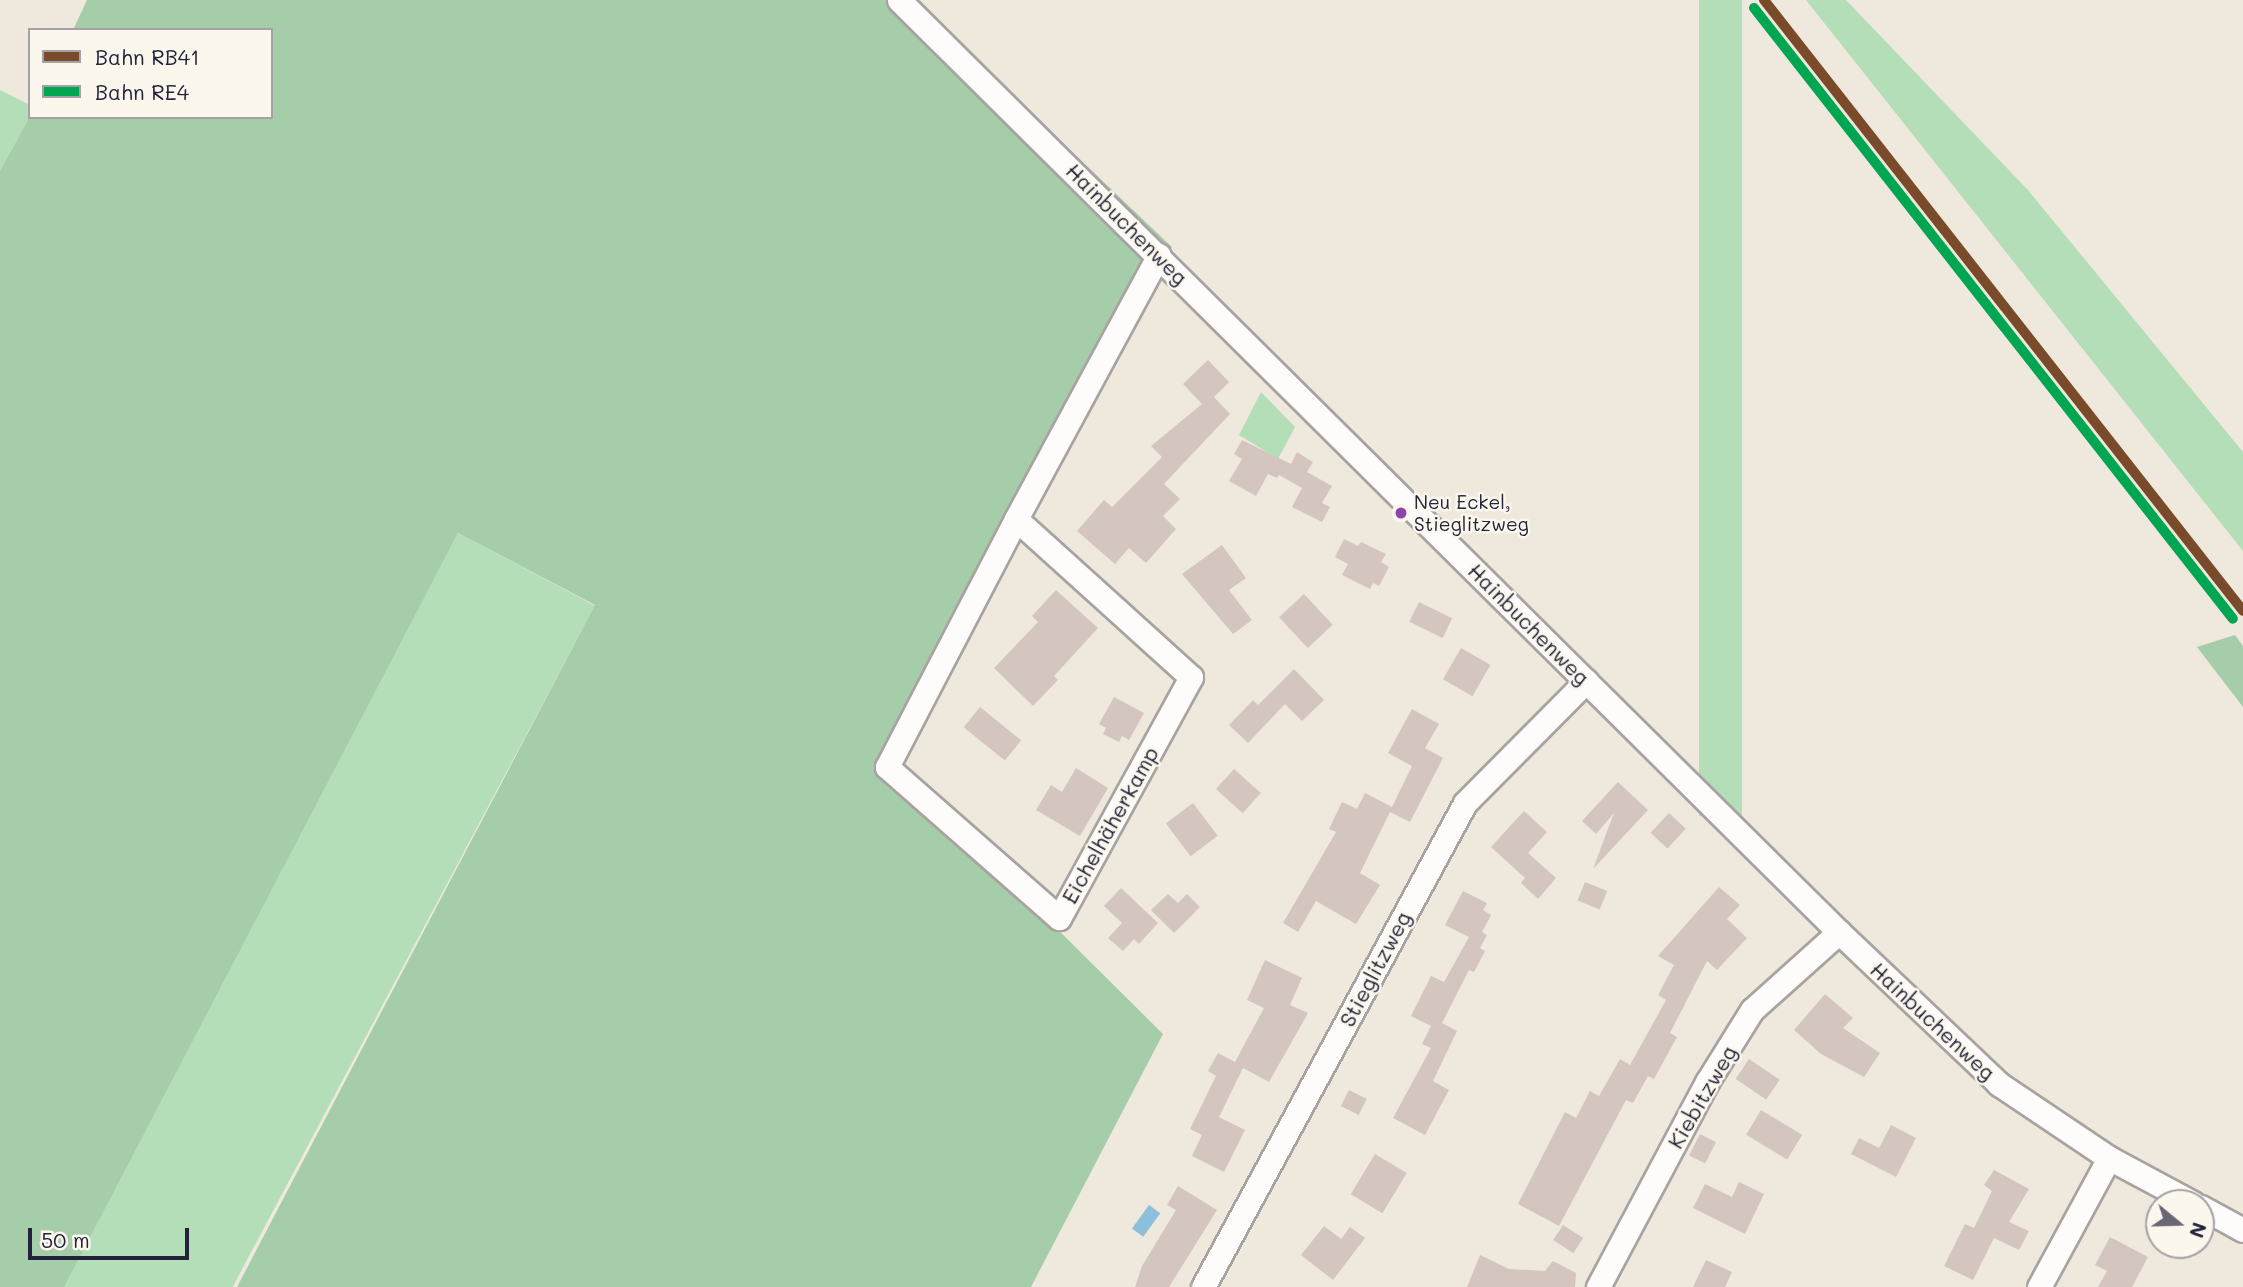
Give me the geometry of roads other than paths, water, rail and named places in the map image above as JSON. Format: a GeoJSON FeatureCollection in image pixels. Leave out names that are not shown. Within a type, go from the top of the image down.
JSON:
{"type":"FeatureCollection","features":[{"type":"Feature","properties":{"kind":"street","name":"Hainbuchenweg"},"geometry":{"type":"LineString","coordinates":[[899,0],[1839,932],[1999,1084],[2109,1157],[2167,1189]]}},
{"type":"Feature","properties":{"kind":"street","name":"Eichelhäherkamp"},"geometry":{"type":"LineString","coordinates":[[1016,519],[1191,677],[1059,918],[887,767],[1016,519],[1159,255]]}},
{"type":"Feature","properties":{"kind":"street","name":"Stieglitzweg"},"geometry":{"type":"LineString","coordinates":[[1203,1287],[1465,803],[1586,681]]}},
{"type":"Feature","properties":{"kind":"street","name":"Kiebitzweg"},"geometry":{"type":"LineString","coordinates":[[1600,1286],[1707,1082],[1752,1010],[1839,932]]}},
{"type":"Feature","properties":{"kind":"street"},"geometry":{"type":"LineString","coordinates":[[2039,1287],[2109,1157]]}},
{"type":"Feature","properties":{"kind":"street"},"geometry":{"type":"LineString","coordinates":[[2215,1215],[2243,1230]]}},
{"type":"Feature","properties":{"kind":"water"},"geometry":{"type":"Polygon","coordinates":[[[1149,1205],[1160,1213],[1143,1237],[1132,1228],[1149,1205]]]}},
{"type":"Feature","properties":{"kind":"rail line","name":"RB41"},"geometry":{"type":"LineString","coordinates":[[1764,0],[2243,611]]}},
{"type":"Feature","properties":{"kind":"rail line","name":"RE4"},"geometry":{"type":"LineString","coordinates":[[1754,8],[2233,619]]}},
{"type":"Feature","properties":{"kind":"place","name":"Neu Eckel, Stieglitzweg"},"geometry":{"type":"Point","coordinates":[1401,513]}}]}
